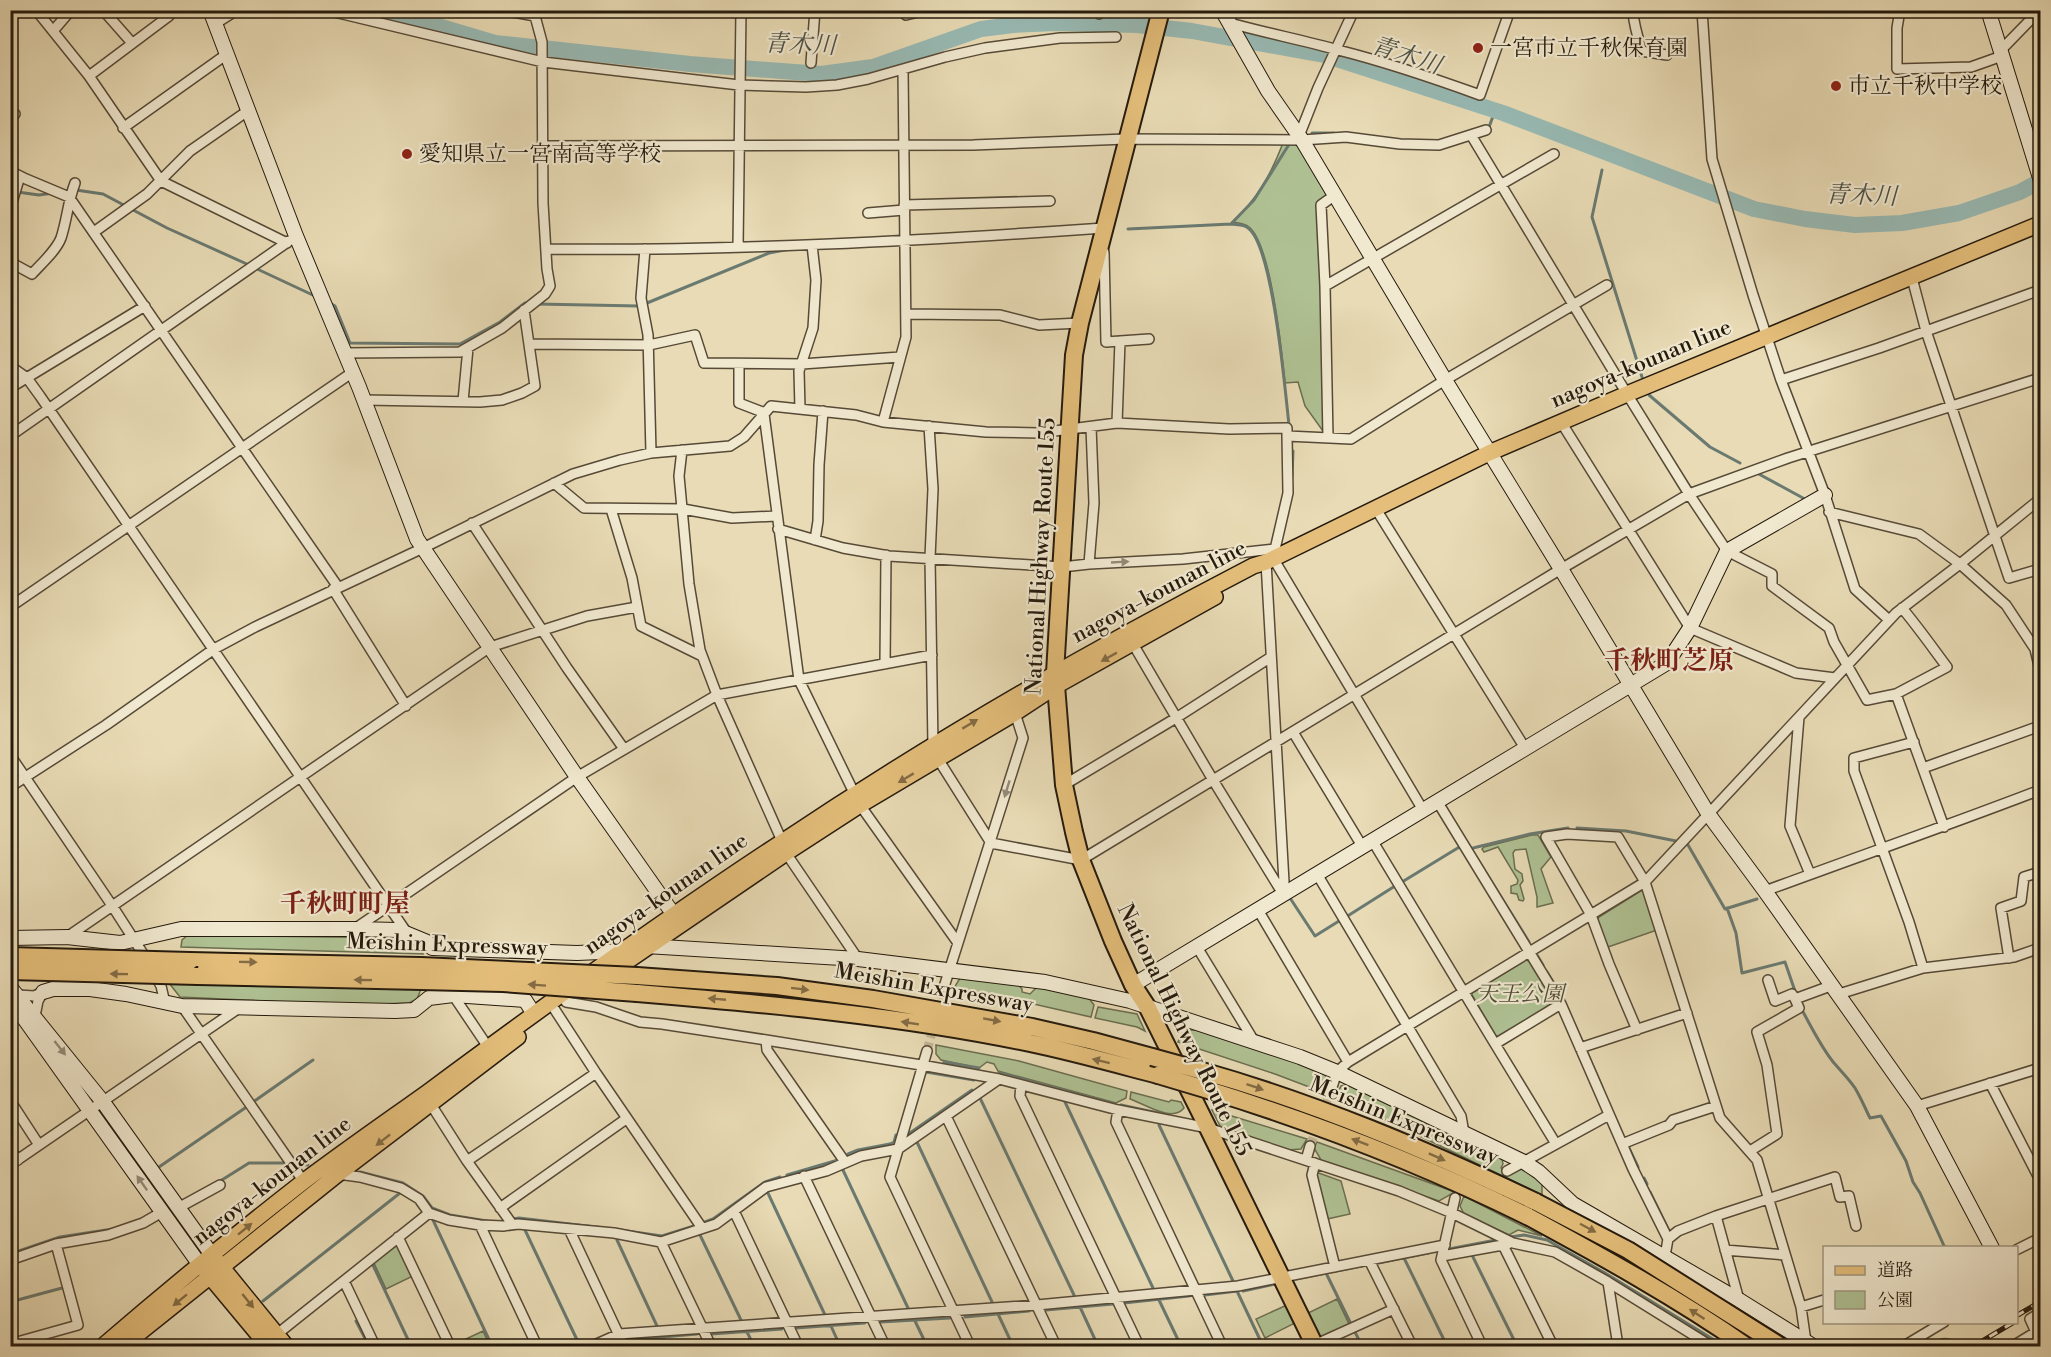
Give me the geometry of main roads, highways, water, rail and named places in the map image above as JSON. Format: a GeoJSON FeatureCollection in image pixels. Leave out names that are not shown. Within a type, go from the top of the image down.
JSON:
{"type":"FeatureCollection","features":[{"type":"Feature","properties":{"kind":"highway","name":"National Highway Route 155"},"geometry":{"type":"LineString","coordinates":[[1160,15],[1080,323],[1071,382],[1055,680],[1064,784],[1081,860],[1133,985],[1148,1008],[1314,1346]]}},
{"type":"Feature","properties":{"kind":"highway","name":"Meishin Expressway"},"geometry":{"type":"LineString","coordinates":[[10,956],[190,961],[637,984],[777,986],[873,999],[1032,1027],[1094,1041],[1199,1070],[1326,1111],[1404,1143],[1536,1202],[1628,1250],[1780,1347]]}},
{"type":"Feature","properties":{"kind":"highway","name":"Meishin Expressway"},"geometry":{"type":"LineString","coordinates":[[10,971],[198,976],[421,973]]}},
{"type":"Feature","properties":{"kind":"highway","name":"Meishin Expressway"},"geometry":{"type":"LineString","coordinates":[[637,984],[943,1028],[1030,1043],[1158,1075],[1315,1125],[1404,1159],[1528,1218],[1629,1272],[1746,1347]]}},
{"type":"Feature","properties":{"kind":"main road","name":"nagoya-kounan line"},"geometry":{"type":"LineString","coordinates":[[123,1347],[304,1182],[623,951],[674,915],[857,800],[1152,619],[1272,556],[1376,509],[1489,453],[2040,224]]}},
{"type":"Feature","properties":{"kind":"main road","name":"nagoya-kounan line"},"geometry":{"type":"LineString","coordinates":[[936,753],[1015,713],[1055,680],[1134,644],[1255,574],[1272,556]]}},
{"type":"Feature","properties":{"kind":"main road","name":"nagoya-kounan line"},"geometry":{"type":"LineString","coordinates":[[103,1347],[338,1174],[560,1006],[651,945],[784,847]]}},
{"type":"Feature","properties":{"kind":"main road"},"geometry":{"type":"LineString","coordinates":[[211,1266],[268,1343],[286,1347]]}},
{"type":"Feature","properties":{"kind":"waterway","name":"青木川"},"geometry":{"type":"LineString","coordinates":[[384,10],[495,43],[690,64],[821,74],[873,67],[981,29],[1013,25],[1056,23],[1137,25],[1192,31],[1324,55],[1503,113],[1754,209],[1805,219],[1855,225],[1902,223],[1959,213],[2020,192],[2040,181]]}},
{"type":"Feature","properties":{"kind":"waterway"},"geometry":{"type":"LineString","coordinates":[[1485,128],[1489,127],[1495,111]]}},
{"type":"Feature","properties":{"kind":"waterway"},"geometry":{"type":"LineString","coordinates":[[1312,133],[1334,133]]}},
{"type":"Feature","properties":{"kind":"waterway"},"geometry":{"type":"LineString","coordinates":[[1128,229],[1231,224],[1254,200],[1288,146]]}},
{"type":"Feature","properties":{"kind":"waterway"},"geometry":{"type":"LineString","coordinates":[[1602,170],[1592,217],[1642,377]]}},
{"type":"Feature","properties":{"kind":"waterway"},"geometry":{"type":"LineString","coordinates":[[63,192],[76,190],[103,194],[167,228],[249,265]]}},
{"type":"Feature","properties":{"kind":"waterway"},"geometry":{"type":"LineString","coordinates":[[10,191],[39,195],[53,193]]}},
{"type":"Feature","properties":{"kind":"waterway"},"geometry":{"type":"LineString","coordinates":[[1231,224],[1248,228],[1257,240],[1264,261],[1281,352],[1289,425]]}},
{"type":"Feature","properties":{"kind":"waterway"},"geometry":{"type":"LineString","coordinates":[[647,303],[769,253],[790,249]]}},
{"type":"Feature","properties":{"kind":"waterway"},"geometry":{"type":"LineString","coordinates":[[255,268],[317,297]]}},
{"type":"Feature","properties":{"kind":"waterway"},"geometry":{"type":"LineString","coordinates":[[328,302],[335,306],[350,343],[460,344],[500,322],[525,303],[530,304]]}},
{"type":"Feature","properties":{"kind":"waterway"},"geometry":{"type":"LineString","coordinates":[[536,304],[639,306]]}},
{"type":"Feature","properties":{"kind":"waterway"},"geometry":{"type":"LineString","coordinates":[[1649,395],[1710,447],[1740,463]]}},
{"type":"Feature","properties":{"kind":"waterway"},"geometry":{"type":"LineString","coordinates":[[1292,477],[1293,451]]}},
{"type":"Feature","properties":{"kind":"waterway"},"geometry":{"type":"LineString","coordinates":[[1757,473],[1803,498]]}},
{"type":"Feature","properties":{"kind":"waterway"},"geometry":{"type":"LineString","coordinates":[[1473,848],[1530,834],[1568,828]]}},
{"type":"Feature","properties":{"kind":"waterway"},"geometry":{"type":"LineString","coordinates":[[1577,828],[1626,831],[1676,841]]}},
{"type":"Feature","properties":{"kind":"waterway"},"geometry":{"type":"LineString","coordinates":[[1467,842],[1529,942]]}},
{"type":"Feature","properties":{"kind":"waterway"},"geometry":{"type":"LineString","coordinates":[[1688,845],[1725,909],[1757,899]]}},
{"type":"Feature","properties":{"kind":"waterway"},"geometry":{"type":"LineString","coordinates":[[1402,882],[1461,846]]}},
{"type":"Feature","properties":{"kind":"waterway"},"geometry":{"type":"LineString","coordinates":[[1346,917],[1395,886]]}},
{"type":"Feature","properties":{"kind":"waterway"},"geometry":{"type":"LineString","coordinates":[[1288,899],[1290,898],[1315,936],[1339,921]]}},
{"type":"Feature","properties":{"kind":"waterway"},"geometry":{"type":"LineString","coordinates":[[1727,908],[1736,933],[1742,973],[1785,962],[1796,994]]}},
{"type":"Feature","properties":{"kind":"waterway"},"geometry":{"type":"LineString","coordinates":[[1537,955],[1543,965]]}},
{"type":"Feature","properties":{"kind":"waterway"},"geometry":{"type":"LineString","coordinates":[[1547,972],[1556,987]]}},
{"type":"Feature","properties":{"kind":"waterway"},"geometry":{"type":"LineString","coordinates":[[1562,997],[1583,1043]]}},
{"type":"Feature","properties":{"kind":"waterway"},"geometry":{"type":"LineString","coordinates":[[1802,1010],[1825,1050],[1855,1088],[1870,1118],[1881,1116],[1906,1161],[1913,1182],[1944,1246]]}},
{"type":"Feature","properties":{"kind":"waterway"},"geometry":{"type":"LineString","coordinates":[[1586,1050],[1602,1087]]}},
{"type":"Feature","properties":{"kind":"waterway"},"geometry":{"type":"LineString","coordinates":[[253,1102],[313,1060]]}},
{"type":"Feature","properties":{"kind":"waterway"},"geometry":{"type":"LineString","coordinates":[[944,1062],[979,1068]]}},
{"type":"Feature","properties":{"kind":"waterway"},"geometry":{"type":"LineString","coordinates":[[926,1072],[974,1080]]}},
{"type":"Feature","properties":{"kind":"waterway"},"geometry":{"type":"LineString","coordinates":[[999,1073],[1115,1104]]}},
{"type":"Feature","properties":{"kind":"waterway"},"geometry":{"type":"LineString","coordinates":[[904,1137],[972,1090]]}},
{"type":"Feature","properties":{"kind":"waterway"},"geometry":{"type":"LineString","coordinates":[[980,1098],[1074,1295]]}},
{"type":"Feature","properties":{"kind":"waterway"},"geometry":{"type":"LineString","coordinates":[[1065,1102],[1153,1288]]}},
{"type":"Feature","properties":{"kind":"waterway"},"geometry":{"type":"LineString","coordinates":[[1121,1105],[1158,1113]]}},
{"type":"Feature","properties":{"kind":"waterway"},"geometry":{"type":"LineString","coordinates":[[159,1167],[245,1108]]}},
{"type":"Feature","properties":{"kind":"waterway"},"geometry":{"type":"LineString","coordinates":[[1159,1125],[1233,1281]]}},
{"type":"Feature","properties":{"kind":"waterway"},"geometry":{"type":"LineString","coordinates":[[848,1154],[890,1144],[894,1142],[896,1135]]}},
{"type":"Feature","properties":{"kind":"waterway"},"geometry":{"type":"LineString","coordinates":[[916,1140],[993,1304]]}},
{"type":"Feature","properties":{"kind":"waterway"},"geometry":{"type":"LineString","coordinates":[[1627,1144],[1638,1167]]}},
{"type":"Feature","properties":{"kind":"waterway"},"geometry":{"type":"LineString","coordinates":[[787,1175],[838,1160]]}},
{"type":"Feature","properties":{"kind":"waterway"},"geometry":{"type":"LineString","coordinates":[[217,1183],[249,1163],[285,1163]]}},
{"type":"Feature","properties":{"kind":"waterway"},"geometry":{"type":"LineString","coordinates":[[295,1164],[308,1165]]}},
{"type":"Feature","properties":{"kind":"waterway"},"geometry":{"type":"LineString","coordinates":[[842,1168],[908,1308]]}},
{"type":"Feature","properties":{"kind":"waterway"},"geometry":{"type":"LineString","coordinates":[[360,1172],[403,1183],[423,1196],[432,1208],[450,1215],[487,1221]]}},
{"type":"Feature","properties":{"kind":"waterway"},"geometry":{"type":"LineString","coordinates":[[705,1222],[713,1219],[765,1182],[780,1177]]}},
{"type":"Feature","properties":{"kind":"waterway"},"geometry":{"type":"LineString","coordinates":[[1644,1178],[1647,1184]]}},
{"type":"Feature","properties":{"kind":"waterway"},"geometry":{"type":"LineString","coordinates":[[767,1191],[825,1315]]}},
{"type":"Feature","properties":{"kind":"waterway"},"geometry":{"type":"LineString","coordinates":[[1650,1192],[1669,1231]]}},
{"type":"Feature","properties":{"kind":"waterway"},"geometry":{"type":"LineString","coordinates":[[263,1301],[400,1193]]}},
{"type":"Feature","properties":{"kind":"waterway"},"geometry":{"type":"LineString","coordinates":[[513,1219],[604,1228]]}},
{"type":"Feature","properties":{"kind":"waterway"},"geometry":{"type":"LineString","coordinates":[[433,1220],[492,1346]]}},
{"type":"Feature","properties":{"kind":"waterway"},"geometry":{"type":"LineString","coordinates":[[620,1230],[662,1236],[694,1226]]}},
{"type":"Feature","properties":{"kind":"waterway"},"geometry":{"type":"LineString","coordinates":[[10,1254],[60,1237],[113,1229]]}},
{"type":"Feature","properties":{"kind":"waterway"},"geometry":{"type":"LineString","coordinates":[[525,1230],[579,1344]]}},
{"type":"Feature","properties":{"kind":"waterway"},"geometry":{"type":"LineString","coordinates":[[700,1235],[741,1320]]}},
{"type":"Feature","properties":{"kind":"waterway"},"geometry":{"type":"LineString","coordinates":[[1510,1237],[1524,1235],[1547,1240],[1724,1346]]}},
{"type":"Feature","properties":{"kind":"waterway"},"geometry":{"type":"LineString","coordinates":[[617,1240],[657,1326]]}},
{"type":"Feature","properties":{"kind":"waterway"},"geometry":{"type":"LineString","coordinates":[[1449,1249],[1496,1240]]}},
{"type":"Feature","properties":{"kind":"waterway"},"geometry":{"type":"LineString","coordinates":[[1378,1263],[1428,1253]]}},
{"type":"Feature","properties":{"kind":"waterway"},"geometry":{"type":"LineString","coordinates":[[1472,1255],[1517,1346]]}},
{"type":"Feature","properties":{"kind":"waterway"},"geometry":{"type":"LineString","coordinates":[[1404,1258],[1447,1346]]}},
{"type":"Feature","properties":{"kind":"waterway"},"geometry":{"type":"LineString","coordinates":[[372,1263],[411,1346]]}},
{"type":"Feature","properties":{"kind":"waterway"},"geometry":{"type":"LineString","coordinates":[[1331,1272],[1366,1265]]}},
{"type":"Feature","properties":{"kind":"waterway"},"geometry":{"type":"LineString","coordinates":[[1326,1273],[1350,1322]]}},
{"type":"Feature","properties":{"kind":"waterway"},"geometry":{"type":"LineString","coordinates":[[1291,1280],[1326,1273]]}},
{"type":"Feature","properties":{"kind":"waterway"},"geometry":{"type":"LineString","coordinates":[[1243,1291],[1275,1284]]}},
{"type":"Feature","properties":{"kind":"waterway"},"geometry":{"type":"LineString","coordinates":[[10,1302],[62,1288]]}},
{"type":"Feature","properties":{"kind":"waterway"},"geometry":{"type":"LineString","coordinates":[[1205,1295],[1237,1291],[1263,1346]]}},
{"type":"Feature","properties":{"kind":"waterway"},"geometry":{"type":"LineString","coordinates":[[1124,1303],[1189,1296]]}},
{"type":"Feature","properties":{"kind":"waterway"},"geometry":{"type":"LineString","coordinates":[[1159,1300],[1181,1346]]}},
{"type":"Feature","properties":{"kind":"waterway"},"geometry":{"type":"LineString","coordinates":[[1046,1310],[1113,1304]]}},
{"type":"Feature","properties":{"kind":"waterway"},"geometry":{"type":"LineString","coordinates":[[1080,1307],[1098,1346]]}},
{"type":"Feature","properties":{"kind":"waterway"},"geometry":{"type":"LineString","coordinates":[[965,1317],[1029,1311]]}},
{"type":"Feature","properties":{"kind":"waterway"},"geometry":{"type":"LineString","coordinates":[[998,1314],[1013,1346]]}},
{"type":"Feature","properties":{"kind":"waterway"},"geometry":{"type":"LineString","coordinates":[[881,1322],[950,1318]]}},
{"type":"Feature","properties":{"kind":"waterway"},"geometry":{"type":"LineString","coordinates":[[356,1321],[369,1346]]}},
{"type":"Feature","properties":{"kind":"waterway"},"geometry":{"type":"LineString","coordinates":[[915,1321],[927,1346]]}},
{"type":"Feature","properties":{"kind":"waterway"},"geometry":{"type":"LineString","coordinates":[[796,1328],[865,1323]]}},
{"type":"Feature","properties":{"kind":"waterway"},"geometry":{"type":"LineString","coordinates":[[831,1326],[840,1346]]}},
{"type":"Feature","properties":{"kind":"waterway"},"geometry":{"type":"LineString","coordinates":[[711,1334],[782,1329]]}},
{"type":"Feature","properties":{"kind":"waterway"},"geometry":{"type":"LineString","coordinates":[[747,1332],[754,1346]]}},
{"type":"Feature","properties":{"kind":"waterway"},"geometry":{"type":"LineString","coordinates":[[1355,1332],[1362,1346]]}},
{"type":"Feature","properties":{"kind":"waterway"},"geometry":{"type":"LineString","coordinates":[[627,1340],[697,1334]]}},
{"type":"Feature","properties":{"kind":"waterway"},"geometry":{"type":"LineString","coordinates":[[663,1337],[667,1346]]}},
{"type":"Feature","properties":{"kind":"waterway"},"geometry":{"type":"LineString","coordinates":[[1922,1346],[1946,1339],[1958,1346]]}},
{"type":"Feature","properties":{"kind":"waterway"},"geometry":{"type":"LineString","coordinates":[[606,1346],[617,1342]]}},
{"type":"Feature","properties":{"kind":"waterway"},"geometry":{"type":"LineString","coordinates":[[1796,1346],[1798,1344],[1801,1346]]}},
{"type":"Feature","properties":{"kind":"tunnel"},"geometry":{"type":"LineString","coordinates":[[927,1051],[944,987]]}},
{"type":"Feature","properties":{"kind":"tunnel"},"geometry":{"type":"LineString","coordinates":[[1310,1146],[1332,1087]]}},
{"type":"Feature","properties":{"kind":"railway"},"geometry":{"type":"LineString","coordinates":[[2018,1315],[2040,1302]]}},
{"type":"Feature","properties":{"kind":"railway"},"geometry":{"type":"LineString","coordinates":[[1974,1346],[2011,1324]]}},
{"type":"Feature","properties":{"kind":"place","name":"一宮市立千秋保育園"},"geometry":{"type":"Point","coordinates":[1478,48]}},
{"type":"Feature","properties":{"kind":"place","name":"市立千秋中学校"},"geometry":{"type":"Point","coordinates":[1836,86]}},
{"type":"Feature","properties":{"kind":"place","name":"愛知県立一宮南高等学校"},"geometry":{"type":"Point","coordinates":[407,154]}},
{"type":"Feature","properties":{"kind":"district","name":"千秋町芝原"},"geometry":{"type":"Point","coordinates":[1669,661]}},
{"type":"Feature","properties":{"kind":"district","name":"千秋町町屋"},"geometry":{"type":"Point","coordinates":[345,904]}},
{"type":"Feature","properties":{"kind":"park label","name":"天王公園"},"geometry":{"type":"Point","coordinates":[1520,994]}}]}
